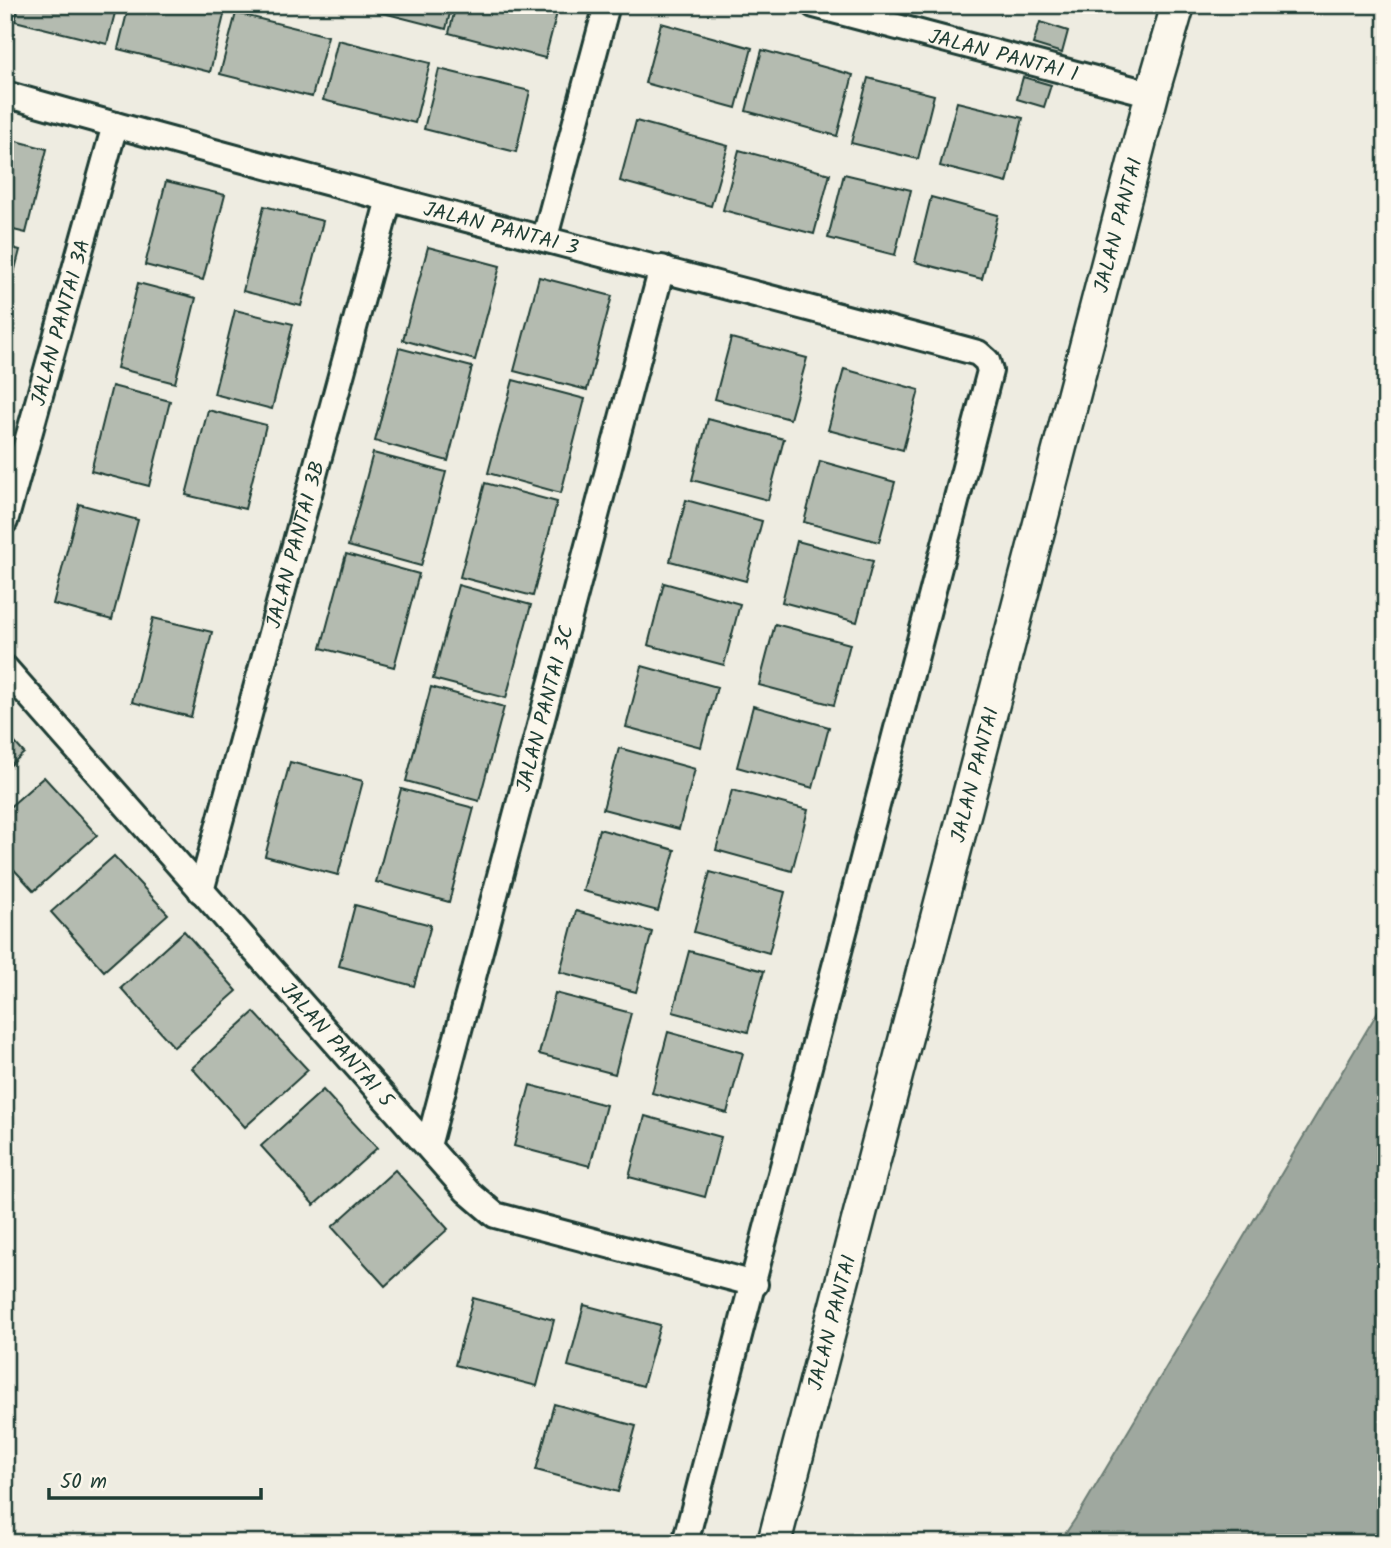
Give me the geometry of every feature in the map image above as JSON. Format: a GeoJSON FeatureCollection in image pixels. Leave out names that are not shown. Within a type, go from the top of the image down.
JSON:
{"type":"FeatureCollection","features":[{"type":"Feature","properties":{"kind":"street"},"geometry":{"type":"LineString","coordinates":[[545,237],[607,5]]}},
{"type":"Feature","properties":{"kind":"street","name":"JALAN PANTAI 1"},"geometry":{"type":"LineString","coordinates":[[814,5],[1152,94]]}},
{"type":"Feature","properties":{"kind":"street","name":"JALAN PANTAI"},"geometry":{"type":"LineString","coordinates":[[774,1543],[1152,94],[1178,5]]}},
{"type":"Feature","properties":{"kind":"street","name":"JALAN PANTAI 3"},"geometry":{"type":"LineString","coordinates":[[5,94],[389,199],[545,237],[978,353],[987,361],[990,371],[755,1284]]}},
{"type":"Feature","properties":{"kind":"street","name":"JALAN PANTAI 3A"},"geometry":{"type":"LineString","coordinates":[[5,521],[115,125]]}},
{"type":"Feature","properties":{"kind":"street","name":"JALAN PANTAI 3B"},"geometry":{"type":"LineString","coordinates":[[201,891],[389,199]]}},
{"type":"Feature","properties":{"kind":"street","name":"JALAN PANTAI 3C"},"geometry":{"type":"LineString","coordinates":[[428,1146],[662,268]]}},
{"type":"Feature","properties":{"kind":"street","name":"JALAN PANTAI 5"},"geometry":{"type":"LineString","coordinates":[[5,668],[467,1191],[495,1214],[755,1284]]}},
{"type":"Feature","properties":{"kind":"street"},"geometry":{"type":"LineString","coordinates":[[685,1543],[755,1284]]}},
{"type":"Feature","properties":{"kind":"shaded area"},"geometry":{"type":"Polygon","coordinates":[[[1386,998],[1386,1543],[1059,1543],[1080,1512],[1386,998]]]}},
{"type":"Feature","properties":{"kind":"building"},"geometry":{"type":"Polygon","coordinates":[[[19,5],[117,5],[107,44],[15,21],[19,5]]]}},
{"type":"Feature","properties":{"kind":"building"},"geometry":{"type":"Polygon","coordinates":[[[129,5],[201,5],[225,11],[210,72],[118,49],[129,5]]]}},
{"type":"Feature","properties":{"kind":"building"},"geometry":{"type":"Polygon","coordinates":[[[352,5],[452,5],[446,29],[352,5]]]}},
{"type":"Feature","properties":{"kind":"building"},"geometry":{"type":"Polygon","coordinates":[[[456,5],[559,5],[545,58],[449,33],[456,5]]]}},
{"type":"Feature","properties":{"kind":"building"},"geometry":{"type":"Polygon","coordinates":[[[236,13],[328,36],[312,97],[220,74],[236,13]]]}},
{"type":"Feature","properties":{"kind":"building"},"geometry":{"type":"Polygon","coordinates":[[[1040,22],[1068,31],[1062,53],[1033,44],[1040,22]]]}},
{"type":"Feature","properties":{"kind":"building"},"geometry":{"type":"Polygon","coordinates":[[[661,23],[752,48],[736,108],[645,83],[661,23]]]}},
{"type":"Feature","properties":{"kind":"building"},"geometry":{"type":"Polygon","coordinates":[[[338,40],[430,63],[415,123],[323,100],[338,40]]]}},
{"type":"Feature","properties":{"kind":"building"},"geometry":{"type":"Polygon","coordinates":[[[762,50],[853,75],[837,136],[746,111],[762,50]]]}},
{"type":"Feature","properties":{"kind":"building"},"geometry":{"type":"Polygon","coordinates":[[[439,69],[530,91],[516,152],[424,129],[439,69]]]}},
{"type":"Feature","properties":{"kind":"building"},"geometry":{"type":"Polygon","coordinates":[[[1023,77],[1051,85],[1044,107],[1017,99],[1023,77]]]}},
{"type":"Feature","properties":{"kind":"building"},"geometry":{"type":"Polygon","coordinates":[[[868,78],[934,95],[918,159],[851,143],[868,78]]]}},
{"type":"Feature","properties":{"kind":"building"},"geometry":{"type":"Polygon","coordinates":[[[957,102],[1023,118],[1007,183],[940,166],[957,102]]]}},
{"type":"Feature","properties":{"kind":"building"},"geometry":{"type":"Polygon","coordinates":[[[636,121],[728,146],[711,206],[620,181],[636,121]]]}},
{"type":"Feature","properties":{"kind":"building"},"geometry":{"type":"Polygon","coordinates":[[[5,138],[47,149],[26,233],[5,228],[5,138]]]}},
{"type":"Feature","properties":{"kind":"building"},"geometry":{"type":"Polygon","coordinates":[[[739,150],[830,174],[814,234],[723,210],[739,150]]]}},
{"type":"Feature","properties":{"kind":"building"},"geometry":{"type":"Polygon","coordinates":[[[844,174],[911,190],[895,255],[828,238],[844,174]]]}},
{"type":"Feature","properties":{"kind":"building"},"geometry":{"type":"Polygon","coordinates":[[[166,181],[225,195],[203,280],[145,265],[166,181]]]}},
{"type":"Feature","properties":{"kind":"building"},"geometry":{"type":"Polygon","coordinates":[[[931,197],[998,215],[982,279],[915,262],[931,197]]]}},
{"type":"Feature","properties":{"kind":"building"},"geometry":{"type":"Polygon","coordinates":[[[264,206],[323,221],[301,306],[243,291],[264,206]]]}},
{"type":"Feature","properties":{"kind":"building"},"geometry":{"type":"Polygon","coordinates":[[[5,246],[20,250],[5,308],[5,246]]]}},
{"type":"Feature","properties":{"kind":"building"},"geometry":{"type":"Polygon","coordinates":[[[428,247],[500,266],[475,360],[403,340],[428,247]]]}},
{"type":"Feature","properties":{"kind":"building"},"geometry":{"type":"Polygon","coordinates":[[[539,277],[612,296],[587,390],[514,371],[539,277]]]}},
{"type":"Feature","properties":{"kind":"building"},"geometry":{"type":"Polygon","coordinates":[[[138,283],[196,298],[175,383],[117,368],[138,283]]]}},
{"type":"Feature","properties":{"kind":"building"},"geometry":{"type":"Polygon","coordinates":[[[235,310],[293,324],[272,409],[214,394],[235,310]]]}},
{"type":"Feature","properties":{"kind":"building"},"geometry":{"type":"Polygon","coordinates":[[[731,338],[807,358],[790,419],[715,399],[731,338]]]}},
{"type":"Feature","properties":{"kind":"building"},"geometry":{"type":"Polygon","coordinates":[[[399,348],[472,367],[448,461],[375,441],[399,348]]]}},
{"type":"Feature","properties":{"kind":"building"},"geometry":{"type":"Polygon","coordinates":[[[844,369],[919,390],[903,450],[828,430],[844,369]]]}},
{"type":"Feature","properties":{"kind":"building"},"geometry":{"type":"Polygon","coordinates":[[[513,380],[585,399],[561,493],[488,473],[513,380]]]}},
{"type":"Feature","properties":{"kind":"building"},"geometry":{"type":"Polygon","coordinates":[[[112,386],[170,401],[149,486],[91,471],[112,386]]]}},
{"type":"Feature","properties":{"kind":"building"},"geometry":{"type":"Polygon","coordinates":[[[208,410],[266,425],[245,509],[186,495],[208,410]]]}},
{"type":"Feature","properties":{"kind":"building"},"geometry":{"type":"Polygon","coordinates":[[[708,419],[784,439],[768,500],[692,480],[708,419]]]}},
{"type":"Feature","properties":{"kind":"building"},"geometry":{"type":"Polygon","coordinates":[[[373,453],[446,472],[421,566],[348,546],[373,453]]]}},
{"type":"Feature","properties":{"kind":"building"},"geometry":{"type":"Polygon","coordinates":[[[820,461],[895,482],[879,542],[804,522],[820,461]]]}},
{"type":"Feature","properties":{"kind":"building"},"geometry":{"type":"Polygon","coordinates":[[[485,483],[557,502],[533,596],[460,577],[485,483]]]}},
{"type":"Feature","properties":{"kind":"building"},"geometry":{"type":"Polygon","coordinates":[[[686,500],[762,521],[746,581],[670,561],[686,500]]]}},
{"type":"Feature","properties":{"kind":"building"},"geometry":{"type":"Polygon","coordinates":[[[79,504],[138,520],[112,620],[53,604],[79,504]]]}},
{"type":"Feature","properties":{"kind":"building"},"geometry":{"type":"Polygon","coordinates":[[[797,541],[873,561],[857,622],[782,602],[797,541]]]}},
{"type":"Feature","properties":{"kind":"building"},"geometry":{"type":"Polygon","coordinates":[[[346,554],[419,574],[394,667],[321,648],[346,554]]]}},
{"type":"Feature","properties":{"kind":"building"},"geometry":{"type":"Polygon","coordinates":[[[664,583],[740,604],[724,665],[648,645],[664,583]]]}},
{"type":"Feature","properties":{"kind":"building"},"geometry":{"type":"Polygon","coordinates":[[[458,585],[531,605],[506,698],[433,679],[458,585]]]}},
{"type":"Feature","properties":{"kind":"building"},"geometry":{"type":"Polygon","coordinates":[[[153,618],[212,632],[191,717],[132,702],[153,618]]]}},
{"type":"Feature","properties":{"kind":"building"},"geometry":{"type":"Polygon","coordinates":[[[775,624],[850,644],[834,705],[759,685],[775,624]]]}},
{"type":"Feature","properties":{"kind":"building"},"geometry":{"type":"Polygon","coordinates":[[[642,666],[717,687],[701,747],[626,727],[642,666]]]}},
{"type":"Feature","properties":{"kind":"building"},"geometry":{"type":"Polygon","coordinates":[[[431,687],[504,707],[479,801],[406,781],[431,687]]]}},
{"type":"Feature","properties":{"kind":"building"},"geometry":{"type":"Polygon","coordinates":[[[753,706],[829,727],[813,788],[737,767],[753,706]]]}},
{"type":"Feature","properties":{"kind":"building"},"geometry":{"type":"Polygon","coordinates":[[[5,732],[24,753],[5,770],[5,732]]]}},
{"type":"Feature","properties":{"kind":"building"},"geometry":{"type":"Polygon","coordinates":[[[619,748],[695,769],[679,829],[603,809],[619,748]]]}},
{"type":"Feature","properties":{"kind":"building"},"geometry":{"type":"Polygon","coordinates":[[[290,762],[363,781],[338,875],[265,856],[290,762]]]}},
{"type":"Feature","properties":{"kind":"building"},"geometry":{"type":"Polygon","coordinates":[[[44,777],[97,835],[34,891],[5,860],[5,811],[44,777]]]}},
{"type":"Feature","properties":{"kind":"building"},"geometry":{"type":"Polygon","coordinates":[[[401,789],[474,808],[449,902],[376,882],[401,789]]]}},
{"type":"Feature","properties":{"kind":"building"},"geometry":{"type":"Polygon","coordinates":[[[732,790],[808,810],[792,871],[716,850],[732,790]]]}},
{"type":"Feature","properties":{"kind":"building"},"geometry":{"type":"Polygon","coordinates":[[[599,829],[675,850],[658,911],[583,891],[599,829]]]}},
{"type":"Feature","properties":{"kind":"building"},"geometry":{"type":"Polygon","coordinates":[[[114,856],[168,914],[104,971],[51,912],[114,856]]]}},
{"type":"Feature","properties":{"kind":"building"},"geometry":{"type":"Polygon","coordinates":[[[710,872],[785,892],[769,953],[694,932],[710,872]]]}},
{"type":"Feature","properties":{"kind":"building"},"geometry":{"type":"Polygon","coordinates":[[[355,905],[431,925],[414,986],[339,966],[355,905]]]}},
{"type":"Feature","properties":{"kind":"building"},"geometry":{"type":"Polygon","coordinates":[[[576,911],[652,932],[636,992],[560,972],[576,911]]]}},
{"type":"Feature","properties":{"kind":"building"},"geometry":{"type":"Polygon","coordinates":[[[184,931],[237,991],[174,1047],[121,988],[184,931]]]}},
{"type":"Feature","properties":{"kind":"building"},"geometry":{"type":"Polygon","coordinates":[[[689,951],[764,971],[748,1032],[673,1012],[689,951]]]}},
{"type":"Feature","properties":{"kind":"building"},"geometry":{"type":"Polygon","coordinates":[[[555,993],[631,1013],[615,1074],[539,1054],[555,993]]]}},
{"type":"Feature","properties":{"kind":"building"},"geometry":{"type":"Polygon","coordinates":[[[254,1012],[308,1070],[245,1127],[192,1068],[254,1012]]]}},
{"type":"Feature","properties":{"kind":"building"},"geometry":{"type":"Polygon","coordinates":[[[668,1032],[743,1053],[727,1113],[652,1093],[668,1032]]]}},
{"type":"Feature","properties":{"kind":"building"},"geometry":{"type":"Polygon","coordinates":[[[530,1085],[606,1105],[590,1166],[514,1146],[530,1085]]]}},
{"type":"Feature","properties":{"kind":"building"},"geometry":{"type":"Polygon","coordinates":[[[323,1090],[377,1148],[314,1205],[261,1146],[323,1090]]]}},
{"type":"Feature","properties":{"kind":"building"},"geometry":{"type":"Polygon","coordinates":[[[645,1116],[721,1137],[705,1197],[629,1177],[645,1116]]]}},
{"type":"Feature","properties":{"kind":"building"},"geometry":{"type":"Polygon","coordinates":[[[395,1170],[448,1229],[385,1286],[332,1227],[395,1170]]]}},
{"type":"Feature","properties":{"kind":"building"},"geometry":{"type":"Polygon","coordinates":[[[473,1298],[554,1320],[537,1386],[455,1365],[473,1298]]]}},
{"type":"Feature","properties":{"kind":"building"},"geometry":{"type":"Polygon","coordinates":[[[584,1305],[660,1325],[643,1386],[568,1366],[584,1305]]]}},
{"type":"Feature","properties":{"kind":"building"},"geometry":{"type":"Polygon","coordinates":[[[554,1404],[636,1426],[618,1492],[536,1470],[554,1404]]]}}]}
